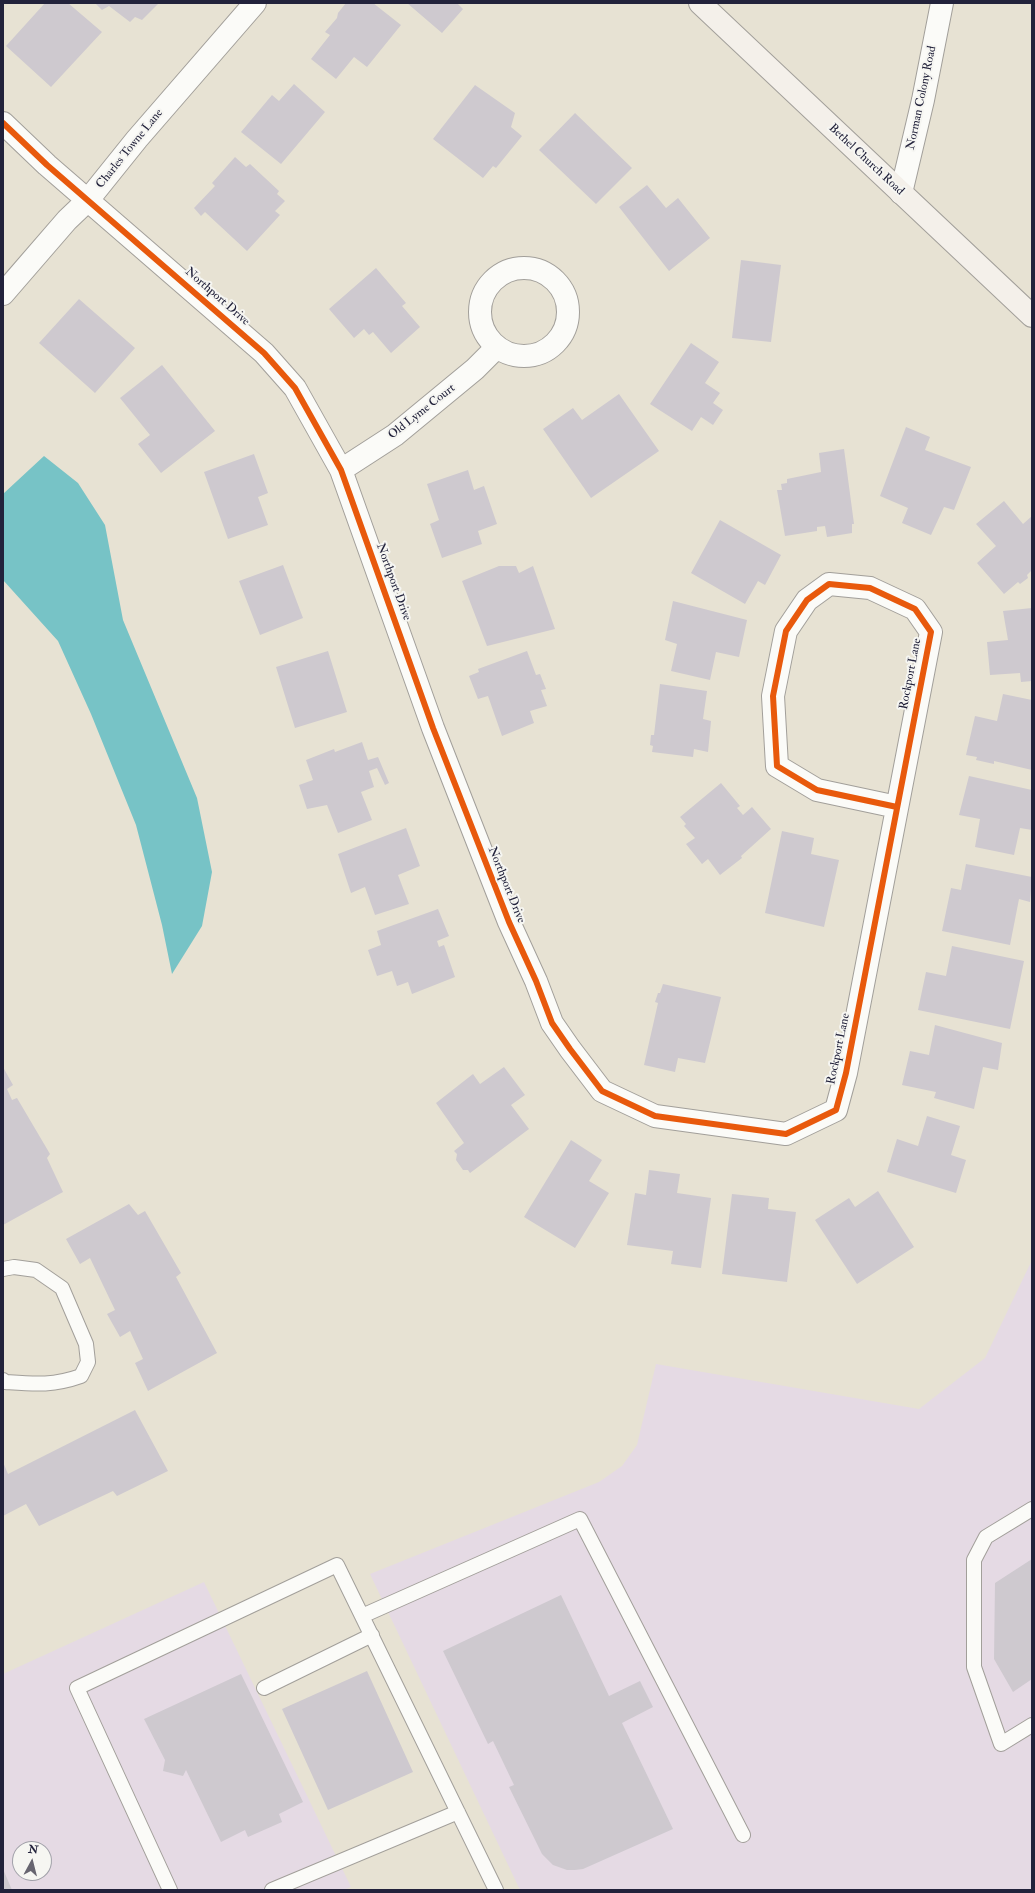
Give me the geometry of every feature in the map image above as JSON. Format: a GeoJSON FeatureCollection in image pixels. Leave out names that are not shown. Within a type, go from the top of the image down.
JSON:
{"type":"FeatureCollection","features":[{"type":"Feature","properties":{"kind":"street","name":"Charles Towne Lane"},"geometry":{"type":"LineString","coordinates":[[3,294],[67,220],[88,200],[137,139],[255,3]]}},
{"type":"Feature","properties":{"kind":"street","name":"Bethel Church Road"},"geometry":{"type":"LineString","coordinates":[[700,3],[1032,316]]}},
{"type":"Feature","properties":{"kind":"street","name":"Norman Colony Road"},"geometry":{"type":"LineString","coordinates":[[901,193],[923,100],[942,3]]}},
{"type":"Feature","properties":{"kind":"street","name":"Northport Drive"},"geometry":{"type":"LineString","coordinates":[[3,123],[46,165],[264,353],[295,388],[341,470],[433,728],[509,922],[536,981],[552,1023],[602,1091],[655,1116]]}},
{"type":"Feature","properties":{"kind":"street","name":"Old Lyme Court"},"geometry":{"type":"LineString","coordinates":[[341,470],[395,435],[475,369],[497,347]]}},
{"type":"Feature","properties":{"kind":"street","name":"Rockport Lane"},"geometry":{"type":"LineString","coordinates":[[655,1116],[786,1134],[836,1110],[846,1073],[931,632],[915,609],[870,588],[830,584],[808,600],[786,631],[773,696],[777,766],[817,790],[897,807]]}},
{"type":"Feature","properties":{"kind":"lane"},"geometry":{"type":"LineString","coordinates":[[3,1269],[14,1267],[36,1270],[62,1288],[86,1344],[88,1362],[81,1376],[63,1383],[23,1383],[5,1382],[3,1380]]}},
{"type":"Feature","properties":{"kind":"lane"},"geometry":{"type":"LineString","coordinates":[[1032,1509],[986,1537],[974,1560],[974,1667],[1000,1744],[1032,1726]]}},
{"type":"Feature","properties":{"kind":"lane"},"geometry":{"type":"LineString","coordinates":[[362,1616],[580,1519],[743,1835]]}},
{"type":"Feature","properties":{"kind":"lane"},"geometry":{"type":"LineString","coordinates":[[170,1890],[77,1688],[338,1565],[496,1890]]}},
{"type":"Feature","properties":{"kind":"lane"},"geometry":{"type":"LineString","coordinates":[[264,1688],[372,1635]]}},
{"type":"Feature","properties":{"kind":"lane"},"geometry":{"type":"LineString","coordinates":[[272,1890],[458,1812]]}},
{"type":"Feature","properties":{"kind":"shaded area"},"geometry":{"type":"Polygon","coordinates":[[[1032,1260],[1032,1890],[520,1890],[370,1574],[599,1482],[622,1466],[637,1445],[656,1364],[919,1409],[985,1358],[1032,1260]]]}},
{"type":"Feature","properties":{"kind":"shaded area"},"geometry":{"type":"Polygon","coordinates":[[[204,1582],[351,1887],[344,1890],[3,1890],[3,1674],[204,1582]]]}},
{"type":"Feature","properties":{"kind":"water"},"geometry":{"type":"Polygon","coordinates":[[[44,456],[78,483],[105,525],[123,620],[197,798],[212,872],[202,926],[172,974],[162,925],[136,825],[91,714],[58,641],[3,580],[3,494],[44,456]]]}},
{"type":"Feature","properties":{"kind":"building"},"geometry":{"type":"Polygon","coordinates":[[[45,3],[68,3],[102,32],[51,87],[6,46],[45,3]]]}},
{"type":"Feature","properties":{"kind":"building"},"geometry":{"type":"Polygon","coordinates":[[[95,3],[159,3],[142,20],[135,17],[130,22],[109,6],[102,10],[95,3]]]}},
{"type":"Feature","properties":{"kind":"building"},"geometry":{"type":"Polygon","coordinates":[[[346,3],[373,3],[401,25],[367,67],[354,57],[336,79],[311,59],[330,35],[325,32],[337,18],[338,13],[346,3]]]}},
{"type":"Feature","properties":{"kind":"building"},"geometry":{"type":"Polygon","coordinates":[[[407,3],[457,3],[463,9],[442,33],[407,3]]]}},
{"type":"Feature","properties":{"kind":"building"},"geometry":{"type":"Polygon","coordinates":[[[294,84],[325,112],[281,164],[241,132],[272,95],[279,101],[294,84]]]}},
{"type":"Feature","properties":{"kind":"building"},"geometry":{"type":"Polygon","coordinates":[[[475,85],[515,113],[511,127],[522,136],[496,168],[493,166],[483,178],[433,139],[475,85]]]}},
{"type":"Feature","properties":{"kind":"building"},"geometry":{"type":"Polygon","coordinates":[[[575,113],[632,168],[596,204],[539,150],[575,113]]]}},
{"type":"Feature","properties":{"kind":"building"},"geometry":{"type":"Polygon","coordinates":[[[235,157],[246,167],[250,164],[279,191],[277,194],[285,201],[275,211],[280,215],[247,251],[205,212],[201,216],[194,208],[215,186],[212,183],[235,157]]]}},
{"type":"Feature","properties":{"kind":"building"},"geometry":{"type":"Polygon","coordinates":[[[647,185],[666,208],[678,198],[710,238],[669,271],[619,207],[647,185]]]}},
{"type":"Feature","properties":{"kind":"building"},"geometry":{"type":"Polygon","coordinates":[[[741,260],[781,265],[771,342],[732,338],[741,260]]]}},
{"type":"Feature","properties":{"kind":"building"},"geometry":{"type":"Polygon","coordinates":[[[376,268],[406,303],[402,306],[420,327],[391,353],[373,332],[369,335],[364,329],[354,338],[329,309],[376,268]]]}},
{"type":"Feature","properties":{"kind":"building"},"geometry":{"type":"Polygon","coordinates":[[[79,299],[135,348],[95,393],[39,343],[79,299]]]}},
{"type":"Feature","properties":{"kind":"building"},"geometry":{"type":"Polygon","coordinates":[[[691,343],[719,362],[705,383],[720,393],[713,403],[723,410],[713,425],[701,417],[692,431],[650,404],[691,343]]]}},
{"type":"Feature","properties":{"kind":"building"},"geometry":{"type":"Polygon","coordinates":[[[162,365],[215,431],[161,473],[138,444],[150,435],[120,398],[162,365]]]}},
{"type":"Feature","properties":{"kind":"building"},"geometry":{"type":"Polygon","coordinates":[[[619,394],[659,451],[591,498],[543,429],[573,408],[582,420],[619,394]]]}},
{"type":"Feature","properties":{"kind":"building"},"geometry":{"type":"Polygon","coordinates":[[[906,427],[930,437],[925,450],[971,467],[954,510],[944,507],[931,535],[902,523],[908,508],[880,496],[906,427]]]}},
{"type":"Feature","properties":{"kind":"building"},"geometry":{"type":"Polygon","coordinates":[[[844,449],[854,524],[852,524],[852,533],[827,537],[825,526],[817,527],[817,531],[785,536],[777,490],[782,490],[781,484],[787,483],[787,479],[821,472],[819,453],[844,449]]]}},
{"type":"Feature","properties":{"kind":"building"},"geometry":{"type":"Polygon","coordinates":[[[254,454],[268,493],[258,497],[268,525],[228,539],[204,472],[254,454]]]}},
{"type":"Feature","properties":{"kind":"building"},"geometry":{"type":"Polygon","coordinates":[[[468,470],[474,490],[484,486],[497,524],[478,531],[482,544],[442,558],[430,524],[439,520],[427,484],[468,470]]]}},
{"type":"Feature","properties":{"kind":"building"},"geometry":{"type":"Polygon","coordinates":[[[1004,501],[1023,524],[1032,516],[1032,570],[1027,575],[1028,578],[1020,584],[1018,582],[1004,594],[977,563],[996,546],[976,524],[1004,501]]]}},
{"type":"Feature","properties":{"kind":"building"},"geometry":{"type":"Polygon","coordinates":[[[720,520],[781,555],[765,585],[758,581],[745,604],[691,573],[720,520]]]}},
{"type":"Feature","properties":{"kind":"building"},"geometry":{"type":"Polygon","coordinates":[[[283,565],[303,618],[260,635],[239,581],[283,565]]]}},
{"type":"Feature","properties":{"kind":"building"},"geometry":{"type":"Polygon","coordinates":[[[499,566],[516,566],[519,573],[533,566],[555,629],[487,646],[462,581],[499,566]]]}},
{"type":"Feature","properties":{"kind":"building"},"geometry":{"type":"Polygon","coordinates":[[[673,601],[747,620],[739,657],[716,652],[710,680],[671,671],[677,644],[665,640],[673,601]]]}},
{"type":"Feature","properties":{"kind":"building"},"geometry":{"type":"Polygon","coordinates":[[[1032,608],[1032,681],[1021,682],[1020,673],[990,675],[987,642],[1008,640],[1003,611],[1032,608]]]}},
{"type":"Feature","properties":{"kind":"building"},"geometry":{"type":"Polygon","coordinates":[[[328,651],[347,712],[295,728],[276,667],[328,651]]]}},
{"type":"Feature","properties":{"kind":"building"},"geometry":{"type":"Polygon","coordinates":[[[527,651],[536,675],[540,674],[546,689],[541,690],[547,706],[530,711],[534,723],[502,736],[488,696],[478,699],[469,676],[479,672],[478,669],[527,651]]]}},
{"type":"Feature","properties":{"kind":"building"},"geometry":{"type":"Polygon","coordinates":[[[660,684],[707,691],[703,719],[711,721],[708,752],[694,749],[693,757],[652,752],[653,746],[650,745],[651,735],[654,735],[660,684]]]}},
{"type":"Feature","properties":{"kind":"building"},"geometry":{"type":"Polygon","coordinates":[[[1003,694],[1032,700],[1032,770],[994,761],[994,764],[976,760],[977,757],[966,755],[975,716],[997,721],[1003,694]]]}},
{"type":"Feature","properties":{"kind":"building"},"geometry":{"type":"Polygon","coordinates":[[[362,742],[368,760],[378,757],[389,783],[385,785],[377,768],[369,771],[374,787],[361,792],[372,820],[338,833],[327,805],[307,809],[299,785],[313,780],[306,760],[334,749],[335,752],[362,742]]]}},
{"type":"Feature","properties":{"kind":"building"},"geometry":{"type":"Polygon","coordinates":[[[969,776],[1032,790],[1032,830],[1020,828],[1014,855],[975,847],[980,819],[959,815],[969,776]]]}},
{"type":"Feature","properties":{"kind":"building"},"geometry":{"type":"Polygon","coordinates":[[[721,783],[740,806],[737,808],[743,815],[752,807],[771,829],[741,856],[742,858],[720,875],[708,859],[702,864],[686,844],[695,838],[684,826],[686,824],[680,817],[721,783]]]}},
{"type":"Feature","properties":{"kind":"building"},"geometry":{"type":"Polygon","coordinates":[[[406,828],[420,866],[398,875],[409,904],[375,915],[365,887],[351,893],[338,854],[406,828]]]}},
{"type":"Feature","properties":{"kind":"building"},"geometry":{"type":"Polygon","coordinates":[[[782,831],[814,838],[811,854],[839,860],[824,927],[765,913],[782,831]]]}},
{"type":"Feature","properties":{"kind":"building"},"geometry":{"type":"Polygon","coordinates":[[[966,864],[1032,877],[1030,902],[1019,899],[1010,945],[942,931],[951,888],[961,890],[966,864]]]}},
{"type":"Feature","properties":{"kind":"building"},"geometry":{"type":"Polygon","coordinates":[[[438,909],[449,936],[437,941],[439,947],[444,945],[455,977],[412,994],[408,982],[397,986],[392,971],[377,976],[368,950],[381,945],[377,931],[438,909]]]}},
{"type":"Feature","properties":{"kind":"building"},"geometry":{"type":"Polygon","coordinates":[[[952,946],[1024,961],[1010,1029],[918,1010],[926,972],[946,976],[952,946]]]}},
{"type":"Feature","properties":{"kind":"building"},"geometry":{"type":"Polygon","coordinates":[[[663,984],[721,997],[705,1063],[678,1058],[675,1072],[644,1065],[658,1003],[655,1002],[663,984]]]}},
{"type":"Feature","properties":{"kind":"building"},"geometry":{"type":"Polygon","coordinates":[[[935,1025],[1002,1043],[998,1070],[983,1067],[974,1109],[934,1098],[936,1092],[902,1085],[910,1051],[929,1055],[935,1025]]]}},
{"type":"Feature","properties":{"kind":"building"},"geometry":{"type":"Polygon","coordinates":[[[3,1067],[13,1085],[7,1089],[12,1100],[17,1098],[50,1154],[47,1158],[63,1192],[3,1225],[3,1067]]]}},
{"type":"Feature","properties":{"kind":"building"},"geometry":{"type":"Polygon","coordinates":[[[504,1067],[525,1095],[511,1105],[529,1129],[470,1173],[468,1170],[463,1170],[456,1160],[457,1154],[454,1151],[464,1143],[436,1103],[473,1074],[480,1084],[504,1067]]]}},
{"type":"Feature","properties":{"kind":"building"},"geometry":{"type":"Polygon","coordinates":[[[927,1116],[960,1126],[951,1155],[966,1160],[956,1193],[887,1172],[897,1139],[918,1146],[927,1116]]]}},
{"type":"Feature","properties":{"kind":"building"},"geometry":{"type":"Polygon","coordinates":[[[571,1140],[602,1160],[589,1181],[609,1193],[575,1248],[524,1217],[571,1140]]]}},
{"type":"Feature","properties":{"kind":"building"},"geometry":{"type":"Polygon","coordinates":[[[649,1170],[680,1174],[677,1193],[711,1198],[701,1268],[671,1264],[673,1251],[627,1245],[635,1193],[646,1195],[649,1170]]]}},
{"type":"Feature","properties":{"kind":"building"},"geometry":{"type":"Polygon","coordinates":[[[878,1191],[914,1247],[857,1284],[815,1220],[849,1198],[855,1207],[878,1191]]]}},
{"type":"Feature","properties":{"kind":"building"},"geometry":{"type":"Polygon","coordinates":[[[732,1194],[769,1198],[768,1209],[796,1212],[787,1282],[722,1274],[732,1194]]]}},
{"type":"Feature","properties":{"kind":"building"},"geometry":{"type":"Polygon","coordinates":[[[129,1204],[138,1215],[145,1211],[181,1273],[176,1277],[217,1353],[148,1391],[135,1363],[143,1359],[130,1331],[120,1337],[107,1314],[115,1310],[90,1258],[80,1264],[66,1239],[129,1204]]]}},
{"type":"Feature","properties":{"kind":"building"},"geometry":{"type":"Polygon","coordinates":[[[135,1410],[168,1471],[117,1496],[113,1491],[39,1526],[26,1504],[3,1516],[3,1462],[8,1474],[135,1410]]]}},
{"type":"Feature","properties":{"kind":"building"},"geometry":{"type":"Polygon","coordinates":[[[1032,1559],[1032,1679],[1013,1692],[994,1659],[995,1583],[1032,1559]]]}},
{"type":"Feature","properties":{"kind":"building"},"geometry":{"type":"Polygon","coordinates":[[[561,1595],[609,1696],[640,1681],[653,1707],[622,1723],[673,1829],[583,1869],[575,1870],[567,1870],[553,1865],[542,1854],[509,1787],[514,1785],[493,1741],[488,1744],[443,1651],[561,1595]]]}},
{"type":"Feature","properties":{"kind":"building"},"geometry":{"type":"Polygon","coordinates":[[[367,1671],[413,1772],[328,1810],[282,1709],[367,1671]]]}},
{"type":"Feature","properties":{"kind":"building"},"geometry":{"type":"Polygon","coordinates":[[[241,1674],[303,1802],[279,1814],[282,1822],[248,1837],[245,1830],[221,1842],[186,1770],[183,1776],[163,1771],[165,1760],[144,1719],[241,1674]]]}},
{"type":"Feature","properties":{"kind":"building"},"geometry":{"type":"Polygon","coordinates":[[[3,1869],[12,1890],[3,1890],[3,1869]]]}},
{"type":"Feature","properties":{"kind":"cycle path"},"geometry":{"type":"LineString","coordinates":[[3,123],[47,165],[264,353],[295,388],[341,470],[433,728],[509,922],[536,981],[552,1023],[602,1091],[655,1116],[786,1134],[836,1110],[846,1073],[931,632],[915,609],[870,588],[829,584],[807,600],[786,631],[773,696],[777,766],[817,790],[897,807]]}}]}
